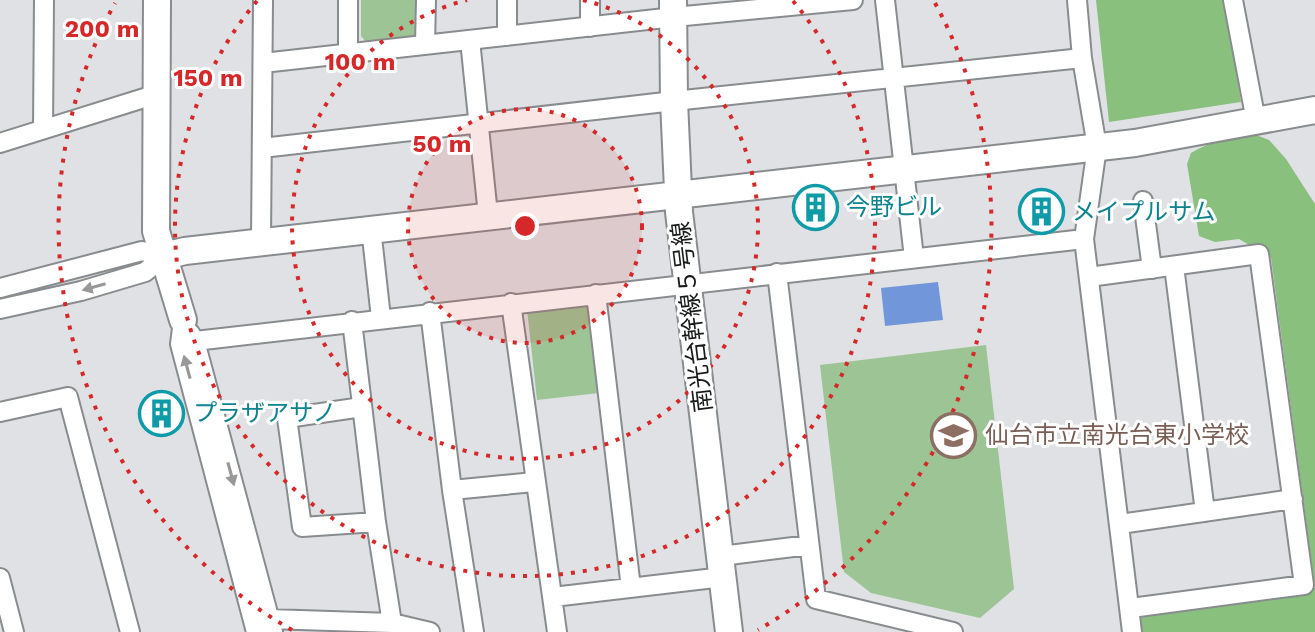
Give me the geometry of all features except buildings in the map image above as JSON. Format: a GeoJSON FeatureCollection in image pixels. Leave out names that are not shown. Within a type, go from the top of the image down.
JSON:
{"type":"FeatureCollection","features":[{"type":"Feature","properties":{"kind":"street"},"geometry":{"type":"LineString","coordinates":[[43,129],[44,0]]}},
{"type":"Feature","properties":{"kind":"street"},"geometry":{"type":"LineString","coordinates":[[157,0],[156,231],[189,330]]}},
{"type":"Feature","properties":{"kind":"street"},"geometry":{"type":"LineString","coordinates":[[261,241],[263,0]]}},
{"type":"Feature","properties":{"kind":"street"},"geometry":{"type":"LineString","coordinates":[[348,0],[348,54]]}},
{"type":"Feature","properties":{"kind":"street"},"geometry":{"type":"LineString","coordinates":[[425,45],[426,0]]}},
{"type":"Feature","properties":{"kind":"street"},"geometry":{"type":"LineString","coordinates":[[507,0],[507,36]]}},
{"type":"Feature","properties":{"kind":"street"},"geometry":{"type":"LineString","coordinates":[[590,0],[590,27]]}},
{"type":"Feature","properties":{"kind":"street"},"geometry":{"type":"LineString","coordinates":[[263,63],[590,27],[674,8],[853,0]]}},
{"type":"Feature","properties":{"kind":"street"},"geometry":{"type":"LineString","coordinates":[[885,0],[914,258]]}},
{"type":"Feature","properties":{"kind":"street"},"geometry":{"type":"LineString","coordinates":[[1077,0],[1082,58],[1097,147],[1084,239],[1132,632]]}},
{"type":"Feature","properties":{"kind":"street"},"geometry":{"type":"LineString","coordinates":[[1233,0],[1256,121]]}},
{"type":"Feature","properties":{"kind":"street","name":"南光台幹線５号線"},"geometry":{"type":"LineString","coordinates":[[674,8],[674,101],[679,194],[729,632]]}},
{"type":"Feature","properties":{"kind":"street"},"geometry":{"type":"LineString","coordinates":[[470,40],[488,215]]}},
{"type":"Feature","properties":{"kind":"street"},"geometry":{"type":"LineString","coordinates":[[262,148],[1082,58]]}},
{"type":"Feature","properties":{"kind":"street"},"geometry":{"type":"LineString","coordinates":[[0,143],[157,94]]}},
{"type":"Feature","properties":{"kind":"street"},"geometry":{"type":"LineString","coordinates":[[0,288],[142,251],[164,256],[371,228],[1135,143],[1315,110]]}},
{"type":"Feature","properties":{"kind":"street"},"geometry":{"type":"LineString","coordinates":[[1143,201],[1152,269]]}},
{"type":"Feature","properties":{"kind":"street"},"geometry":{"type":"LineString","coordinates":[[371,228],[381,318]]}},
{"type":"Feature","properties":{"kind":"street"},"geometry":{"type":"LineString","coordinates":[[189,330],[352,321],[1084,239]]}},
{"type":"Feature","properties":{"kind":"street"},"geometry":{"type":"LineString","coordinates":[[1089,277],[1259,254],[1304,585],[1131,608]]}},
{"type":"Feature","properties":{"kind":"street"},"geometry":{"type":"LineString","coordinates":[[0,309],[58,297],[145,272],[164,256]]}},
{"type":"Feature","properties":{"kind":"street"},"geometry":{"type":"LineString","coordinates":[[1174,266],[1205,512]]}},
{"type":"Feature","properties":{"kind":"street"},"geometry":{"type":"LineString","coordinates":[[777,273],[816,599],[953,632]]}},
{"type":"Feature","properties":{"kind":"street"},"geometry":{"type":"LineString","coordinates":[[596,294],[631,588]]}},
{"type":"Feature","properties":{"kind":"street"},"geometry":{"type":"LineString","coordinates":[[511,303],[557,632]]}},
{"type":"Feature","properties":{"kind":"street"},"geometry":{"type":"LineString","coordinates":[[430,312],[452,490],[474,632]]}},
{"type":"Feature","properties":{"kind":"street"},"geometry":{"type":"LineString","coordinates":[[352,321],[376,522],[392,623]]}},
{"type":"Feature","properties":{"kind":"street"},"geometry":{"type":"LineString","coordinates":[[189,330],[180,344],[266,628],[371,628],[392,623],[430,632]]}},
{"type":"Feature","properties":{"kind":"street"},"geometry":{"type":"LineString","coordinates":[[0,412],[68,397],[130,632]]}},
{"type":"Feature","properties":{"kind":"street"},"geometry":{"type":"LineString","coordinates":[[362,407],[287,418],[302,527],[376,522]]}},
{"type":"Feature","properties":{"kind":"street"},"geometry":{"type":"LineString","coordinates":[[452,490],[534,482]]}},
{"type":"Feature","properties":{"kind":"street"},"geometry":{"type":"LineString","coordinates":[[1120,524],[1293,499]]}},
{"type":"Feature","properties":{"kind":"street"},"geometry":{"type":"LineString","coordinates":[[553,597],[631,588],[809,545]]}},
{"type":"Feature","properties":{"kind":"street"},"geometry":{"type":"LineString","coordinates":[[0,578],[14,632]]}},
{"type":"Feature","properties":{"kind":"green space"},"geometry":{"type":"Polygon","coordinates":[[[361,0],[422,0],[422,28],[414,39],[368,44],[361,36],[361,0]]]}},
{"type":"Feature","properties":{"kind":"green space"},"geometry":{"type":"Polygon","coordinates":[[[1096,0],[1225,0],[1241,102],[1109,122],[1096,0]]]}},
{"type":"Feature","properties":{"kind":"green space"},"geometry":{"type":"Polygon","coordinates":[[[1251,133],[1269,140],[1286,159],[1315,204],[1315,588],[1271,258],[1239,239],[1215,242],[1199,236],[1187,164],[1191,153],[1205,146],[1251,133]]]}},
{"type":"Feature","properties":{"kind":"green space"},"geometry":{"type":"Polygon","coordinates":[[[589,302],[599,393],[537,400],[527,309],[589,302]]]}},
{"type":"Feature","properties":{"kind":"green space"},"geometry":{"type":"Polygon","coordinates":[[[986,345],[1014,589],[980,618],[871,593],[844,572],[820,365],[986,345]]]}},
{"type":"Feature","properties":{"kind":"green space"},"geometry":{"type":"Polygon","coordinates":[[[1315,588],[1315,632],[1141,632],[1138,613],[1315,588]]]}},
{"type":"Feature","properties":{"kind":"water"},"geometry":{"type":"Polygon","coordinates":[[[938,282],[943,320],[885,326],[881,288],[938,282]]]}},
{"type":"Feature","properties":{"kind":"place","name":"今野ビル"},"geometry":{"type":"Point","coordinates":[815,207]}},
{"type":"Feature","properties":{"kind":"place","name":"メイプルサム"},"geometry":{"type":"Point","coordinates":[1041,212]}},
{"type":"Feature","properties":{"kind":"place","name":"プラザアサノ"},"geometry":{"type":"Point","coordinates":[162,413]}},
{"type":"Feature","properties":{"kind":"place","name":"仙台市立南光台東小学校"},"geometry":{"type":"Point","coordinates":[954,435]}}]}
